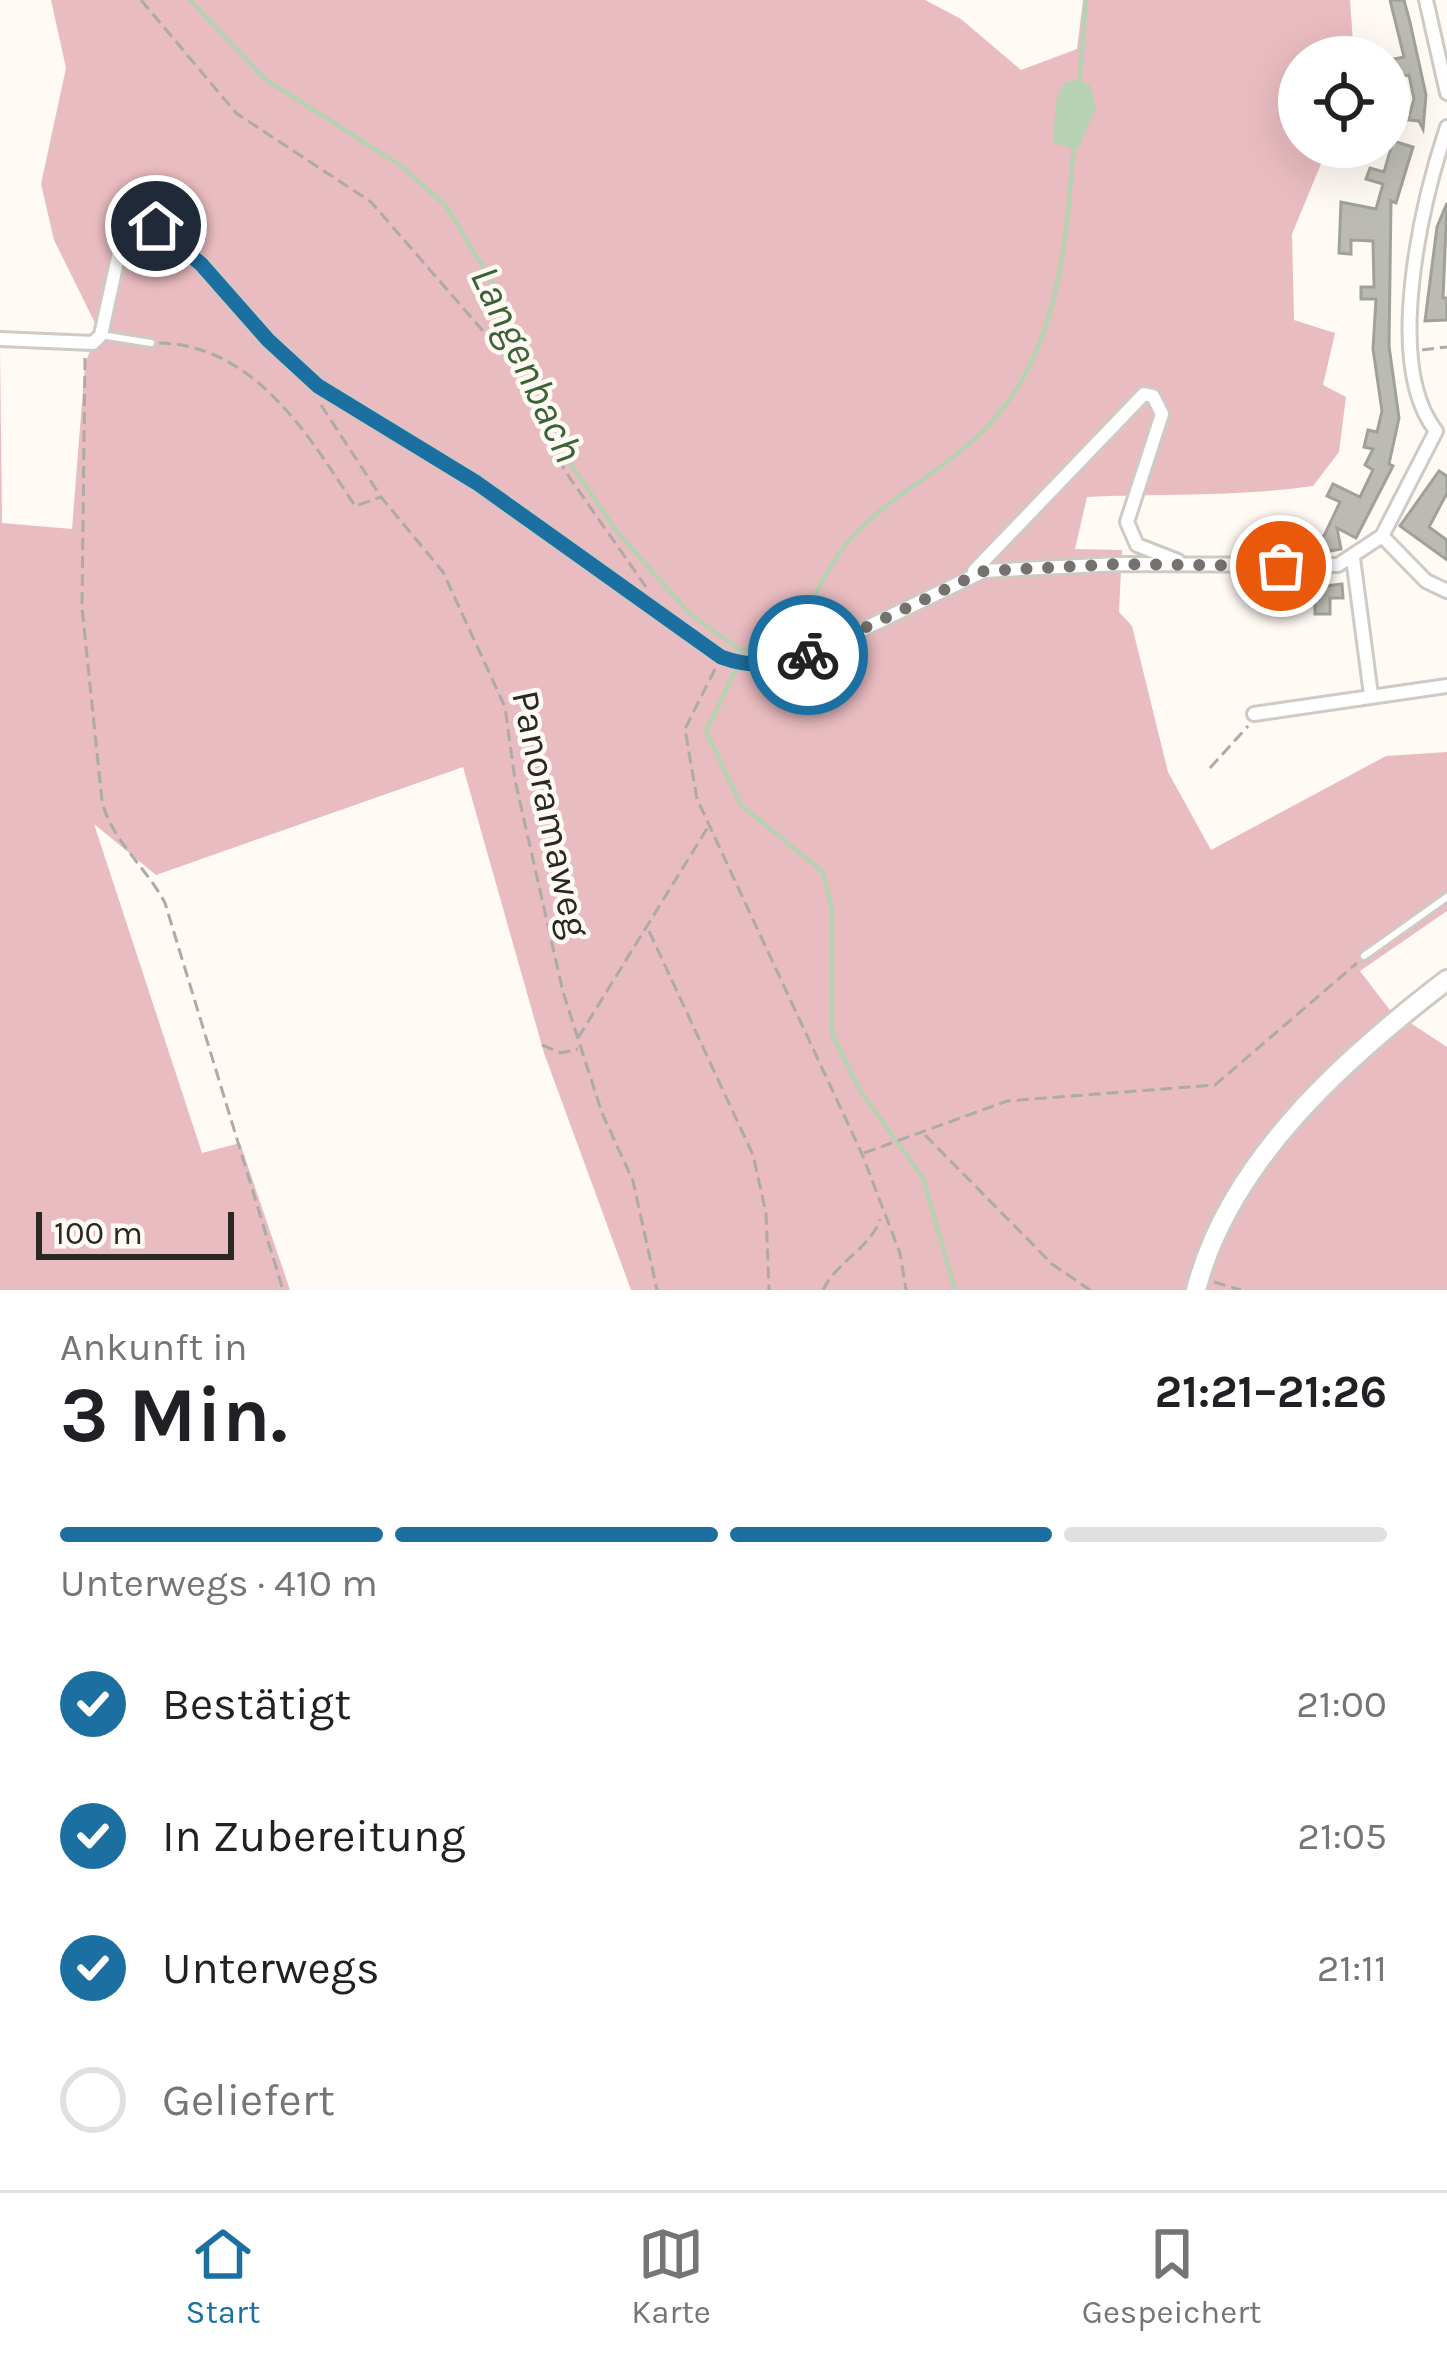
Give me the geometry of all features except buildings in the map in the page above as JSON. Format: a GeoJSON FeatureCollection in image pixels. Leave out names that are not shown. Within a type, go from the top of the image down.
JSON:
{"type":"FeatureCollection","features":[{"type":"Feature","properties":{"kind":"street"},"geometry":{"type":"LineString","coordinates":[[1426,0],[1447,93]]}},
{"type":"Feature","properties":{"kind":"street"},"geometry":{"type":"LineString","coordinates":[[0,339],[85,345],[101,335],[123,234],[156,226],[201,264],[268,340],[318,386],[477,483],[723,658],[752,664],[793,663],[984,571],[1119,564],[1314,568],[1353,558],[1382,536],[1442,431],[1419,397],[1413,251],[1447,127]]}},
{"type":"Feature","properties":{"kind":"street"},"geometry":{"type":"LineString","coordinates":[[966,580],[1144,394],[1153,396],[1162,414],[1126,514],[1130,535],[1137,545],[1185,564]]}},
{"type":"Feature","properties":{"kind":"street"},"geometry":{"type":"LineString","coordinates":[[1382,536],[1426,581],[1447,591]]}},
{"type":"Feature","properties":{"kind":"street"},"geometry":{"type":"LineString","coordinates":[[1353,558],[1371,695]]}},
{"type":"Feature","properties":{"kind":"street"},"geometry":{"type":"LineString","coordinates":[[1254,714],[1447,686]]}},
{"type":"Feature","properties":{"kind":"street"},"geometry":{"type":"LineString","coordinates":[[1197,1284],[1222,1222],[1266,1150],[1409,1010],[1447,980]]}},
{"type":"Feature","properties":{"kind":"lane"},"geometry":{"type":"LineString","coordinates":[[101,335],[151,343]]}},
{"type":"Feature","properties":{"kind":"lane"},"geometry":{"type":"LineString","coordinates":[[1364,956],[1447,897]]}},
{"type":"Feature","properties":{"kind":"path"},"geometry":{"type":"LineString","coordinates":[[141,0],[236,113],[371,202],[523,377],[565,470],[647,589]]}},
{"type":"Feature","properties":{"kind":"path"},"geometry":{"type":"LineString","coordinates":[[151,343],[186,343],[224,355],[301,425],[356,506],[381,497]]}},
{"type":"Feature","properties":{"kind":"path"},"geometry":{"type":"LineString","coordinates":[[85,345],[82,608],[102,801],[112,828],[151,875],[165,903],[283,1290]]}},
{"type":"Feature","properties":{"kind":"path"},"geometry":{"type":"LineString","coordinates":[[1414,351],[1447,347]]}},
{"type":"Feature","properties":{"kind":"path","name":"Panoramaweg"},"geometry":{"type":"LineString","coordinates":[[318,386],[318,400],[381,497],[443,572],[505,706],[515,780],[580,1049],[633,1181],[657,1290]]}},
{"type":"Feature","properties":{"kind":"path"},"geometry":{"type":"LineString","coordinates":[[723,658],[685,729],[697,799],[862,1154],[900,1253],[906,1290]]}},
{"type":"Feature","properties":{"kind":"path"},"geometry":{"type":"LineString","coordinates":[[1210,768],[1244,734],[1254,714]]}},
{"type":"Feature","properties":{"kind":"path"},"geometry":{"type":"LineString","coordinates":[[578,1040],[649,931],[709,825]]}},
{"type":"Feature","properties":{"kind":"path"},"geometry":{"type":"LineString","coordinates":[[649,931],[753,1155],[766,1213],[769,1290]]}},
{"type":"Feature","properties":{"kind":"path"},"geometry":{"type":"LineString","coordinates":[[862,1154],[925,1135],[1007,1101],[1214,1085],[1364,956]]}},
{"type":"Feature","properties":{"kind":"path"},"geometry":{"type":"LineString","coordinates":[[542,1045],[561,1053],[580,1049]]}},
{"type":"Feature","properties":{"kind":"path"},"geometry":{"type":"LineString","coordinates":[[925,1135],[1052,1264],[1090,1290]]}},
{"type":"Feature","properties":{"kind":"path"},"geometry":{"type":"LineString","coordinates":[[823,1290],[836,1265],[876,1234],[882,1215]]}},
{"type":"Feature","properties":{"kind":"path"},"geometry":{"type":"LineString","coordinates":[[1197,1284],[1241,1290]]}},
{"type":"Feature","properties":{"kind":"shaded area"},"geometry":{"type":"Polygon","coordinates":[[[51,0],[925,0],[961,19],[1021,70],[1077,49],[1083,0],[1350,0],[1353,36],[1278,36],[1278,168],[1319,168],[1292,234],[1294,320],[1335,333],[1323,385],[1346,397],[1339,452],[1313,486],[1087,497],[1075,549],[1122,550],[1119,612],[1132,626],[1168,772],[1211,850],[1386,756],[1447,752],[1447,911],[1360,971],[1389,1009],[1447,1047],[1447,1290],[631,1290],[544,1053],[463,767],[156,875],[94,824],[202,1153],[240,1143],[290,1290],[0,1290],[0,348],[2,523],[72,529],[85,364],[98,329],[54,240],[41,184],[66,68],[51,0]]]}},
{"type":"Feature","properties":{"kind":"shaded area"},"geometry":{"type":"Polygon","coordinates":[[[1077,80],[1090,85],[1096,108],[1077,150],[1053,143],[1056,100],[1064,83],[1077,80]]]}},
{"type":"Feature","properties":{"kind":"waterway","name":"Langenbach"},"geometry":{"type":"LineString","coordinates":[[190,0],[265,79],[400,165],[446,206],[503,300],[561,450],[617,532],[690,614],[742,651]]}},
{"type":"Feature","properties":{"kind":"waterway"},"geometry":{"type":"LineString","coordinates":[[1079,86],[1086,0]]}},
{"type":"Feature","properties":{"kind":"waterway"},"geometry":{"type":"LineString","coordinates":[[742,651],[786,630],[858,531],[966,447],[1006,404],[1027,371],[1053,300],[1074,145]]}},
{"type":"Feature","properties":{"kind":"waterway"},"geometry":{"type":"LineString","coordinates":[[739,663],[706,731],[741,805],[823,872],[832,910],[832,1034],[859,1089],[923,1178],[955,1290]]}},
{"type":"Feature","properties":{"kind":"way so far"},"geometry":{"type":"LineString","coordinates":[[808,655],[984,571],[1119,564],[1281,566]]}},
{"type":"Feature","properties":{"kind":"route"},"geometry":{"type":"LineString","coordinates":[[156,226],[201,264],[268,340],[318,386],[477,483],[724,659],[793,663],[808,655]]}}]}
